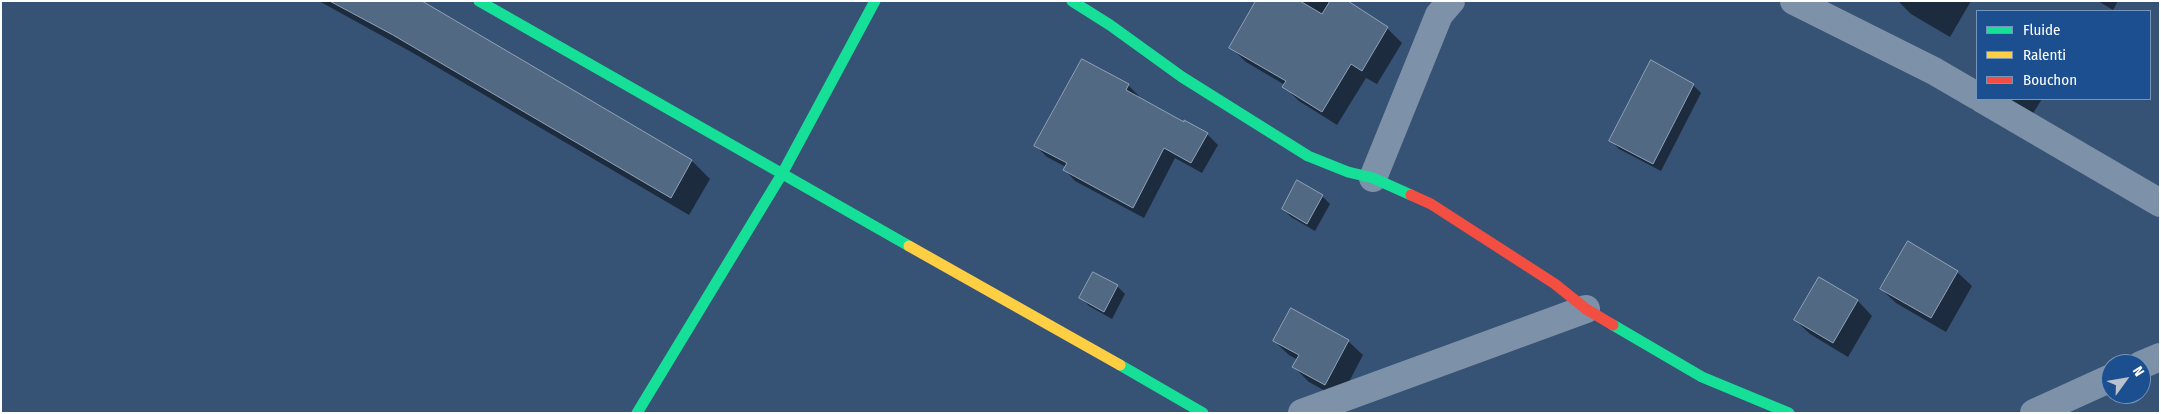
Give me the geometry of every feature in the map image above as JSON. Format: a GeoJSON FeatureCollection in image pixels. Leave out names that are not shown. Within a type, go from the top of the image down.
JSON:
{"type":"FeatureCollection","features":[{"type":"Feature","properties":{"kind":"street"},"geometry":{"type":"LineString","coordinates":[[479,1],[1203,413]]}},
{"type":"Feature","properties":{"kind":"street"},"geometry":{"type":"LineString","coordinates":[[637,413],[782,174],[875,1]]}},
{"type":"Feature","properties":{"kind":"street"},"geometry":{"type":"LineString","coordinates":[[1072,1],[1110,25],[1182,77],[1287,144],[1331,166],[1373,178],[1432,204],[1555,284],[1586,309],[1702,377],[1789,413]]}},
{"type":"Feature","properties":{"kind":"street"},"geometry":{"type":"LineString","coordinates":[[1373,178],[1439,15],[1450,1]]}},
{"type":"Feature","properties":{"kind":"street"},"geometry":{"type":"LineString","coordinates":[[1794,1],[1934,71],[1976,95]]}},
{"type":"Feature","properties":{"kind":"street"},"geometry":{"type":"LineString","coordinates":[[1984,100],[2160,203]]}},
{"type":"Feature","properties":{"kind":"street"},"geometry":{"type":"LineString","coordinates":[[1302,413],[1586,309]]}},
{"type":"Feature","properties":{"kind":"street"},"geometry":{"type":"LineString","coordinates":[[2034,413],[2101,383]]}},
{"type":"Feature","properties":{"kind":"building"},"geometry":{"type":"Polygon","coordinates":[[[330,1],[422,1],[692,160],[671,198],[393,35],[330,1]]]}},
{"type":"Feature","properties":{"kind":"building"},"geometry":{"type":"Polygon","coordinates":[[[1256,1],[1300,1],[1322,14],[1330,1],[1348,1],[1388,27],[1362,71],[1351,64],[1322,112],[1282,87],[1286,81],[1229,48],[1256,1]]]}},
{"type":"Feature","properties":{"kind":"building"},"geometry":{"type":"Polygon","coordinates":[[[1082,59],[1129,84],[1126,90],[1208,133],[1191,163],[1164,148],[1133,208],[1063,170],[1067,163],[1034,146],[1082,59]]]}},
{"type":"Feature","properties":{"kind":"building"},"geometry":{"type":"Polygon","coordinates":[[[1651,60],[1694,84],[1653,164],[1609,141],[1651,60]]]}},
{"type":"Feature","properties":{"kind":"building"},"geometry":{"type":"Polygon","coordinates":[[[1297,180],[1323,195],[1307,224],[1282,209],[1297,180]]]}},
{"type":"Feature","properties":{"kind":"building"},"geometry":{"type":"Polygon","coordinates":[[[1908,241],[1958,271],[1931,318],[1880,289],[1908,241]]]}},
{"type":"Feature","properties":{"kind":"building"},"geometry":{"type":"Polygon","coordinates":[[[1093,272],[1118,285],[1104,312],[1079,298],[1093,272]]]}},
{"type":"Feature","properties":{"kind":"building"},"geometry":{"type":"Polygon","coordinates":[[[1819,277],[1858,300],[1833,343],[1794,320],[1819,277]]]}},
{"type":"Feature","properties":{"kind":"building"},"geometry":{"type":"Polygon","coordinates":[[[1291,308],[1349,340],[1325,385],[1292,367],[1299,355],[1273,341],[1291,308]]]}},
{"type":"Feature","properties":{"kind":"traffic: fast"},"geometry":{"type":"LineString","coordinates":[[479,1],[909,246]]}},
{"type":"Feature","properties":{"kind":"traffic: fast"},"geometry":{"type":"LineString","coordinates":[[637,413],[782,174],[875,1]]}},
{"type":"Feature","properties":{"kind":"traffic: fast"},"geometry":{"type":"LineString","coordinates":[[1072,1],[1110,25],[1182,77],[1308,156],[1348,172],[1373,178],[1411,195]]}},
{"type":"Feature","properties":{"kind":"traffic: fast"},"geometry":{"type":"LineString","coordinates":[[1613,325],[1702,377],[1789,413]]}},
{"type":"Feature","properties":{"kind":"traffic: fast"},"geometry":{"type":"LineString","coordinates":[[1120,365],[1203,413]]}},
{"type":"Feature","properties":{"kind":"traffic: slow"},"geometry":{"type":"LineString","coordinates":[[909,246],[1120,365]]}},
{"type":"Feature","properties":{"kind":"traffic: jam"},"geometry":{"type":"LineString","coordinates":[[1411,195],[1431,204],[1555,284],[1586,309],[1613,325]]}}]}
